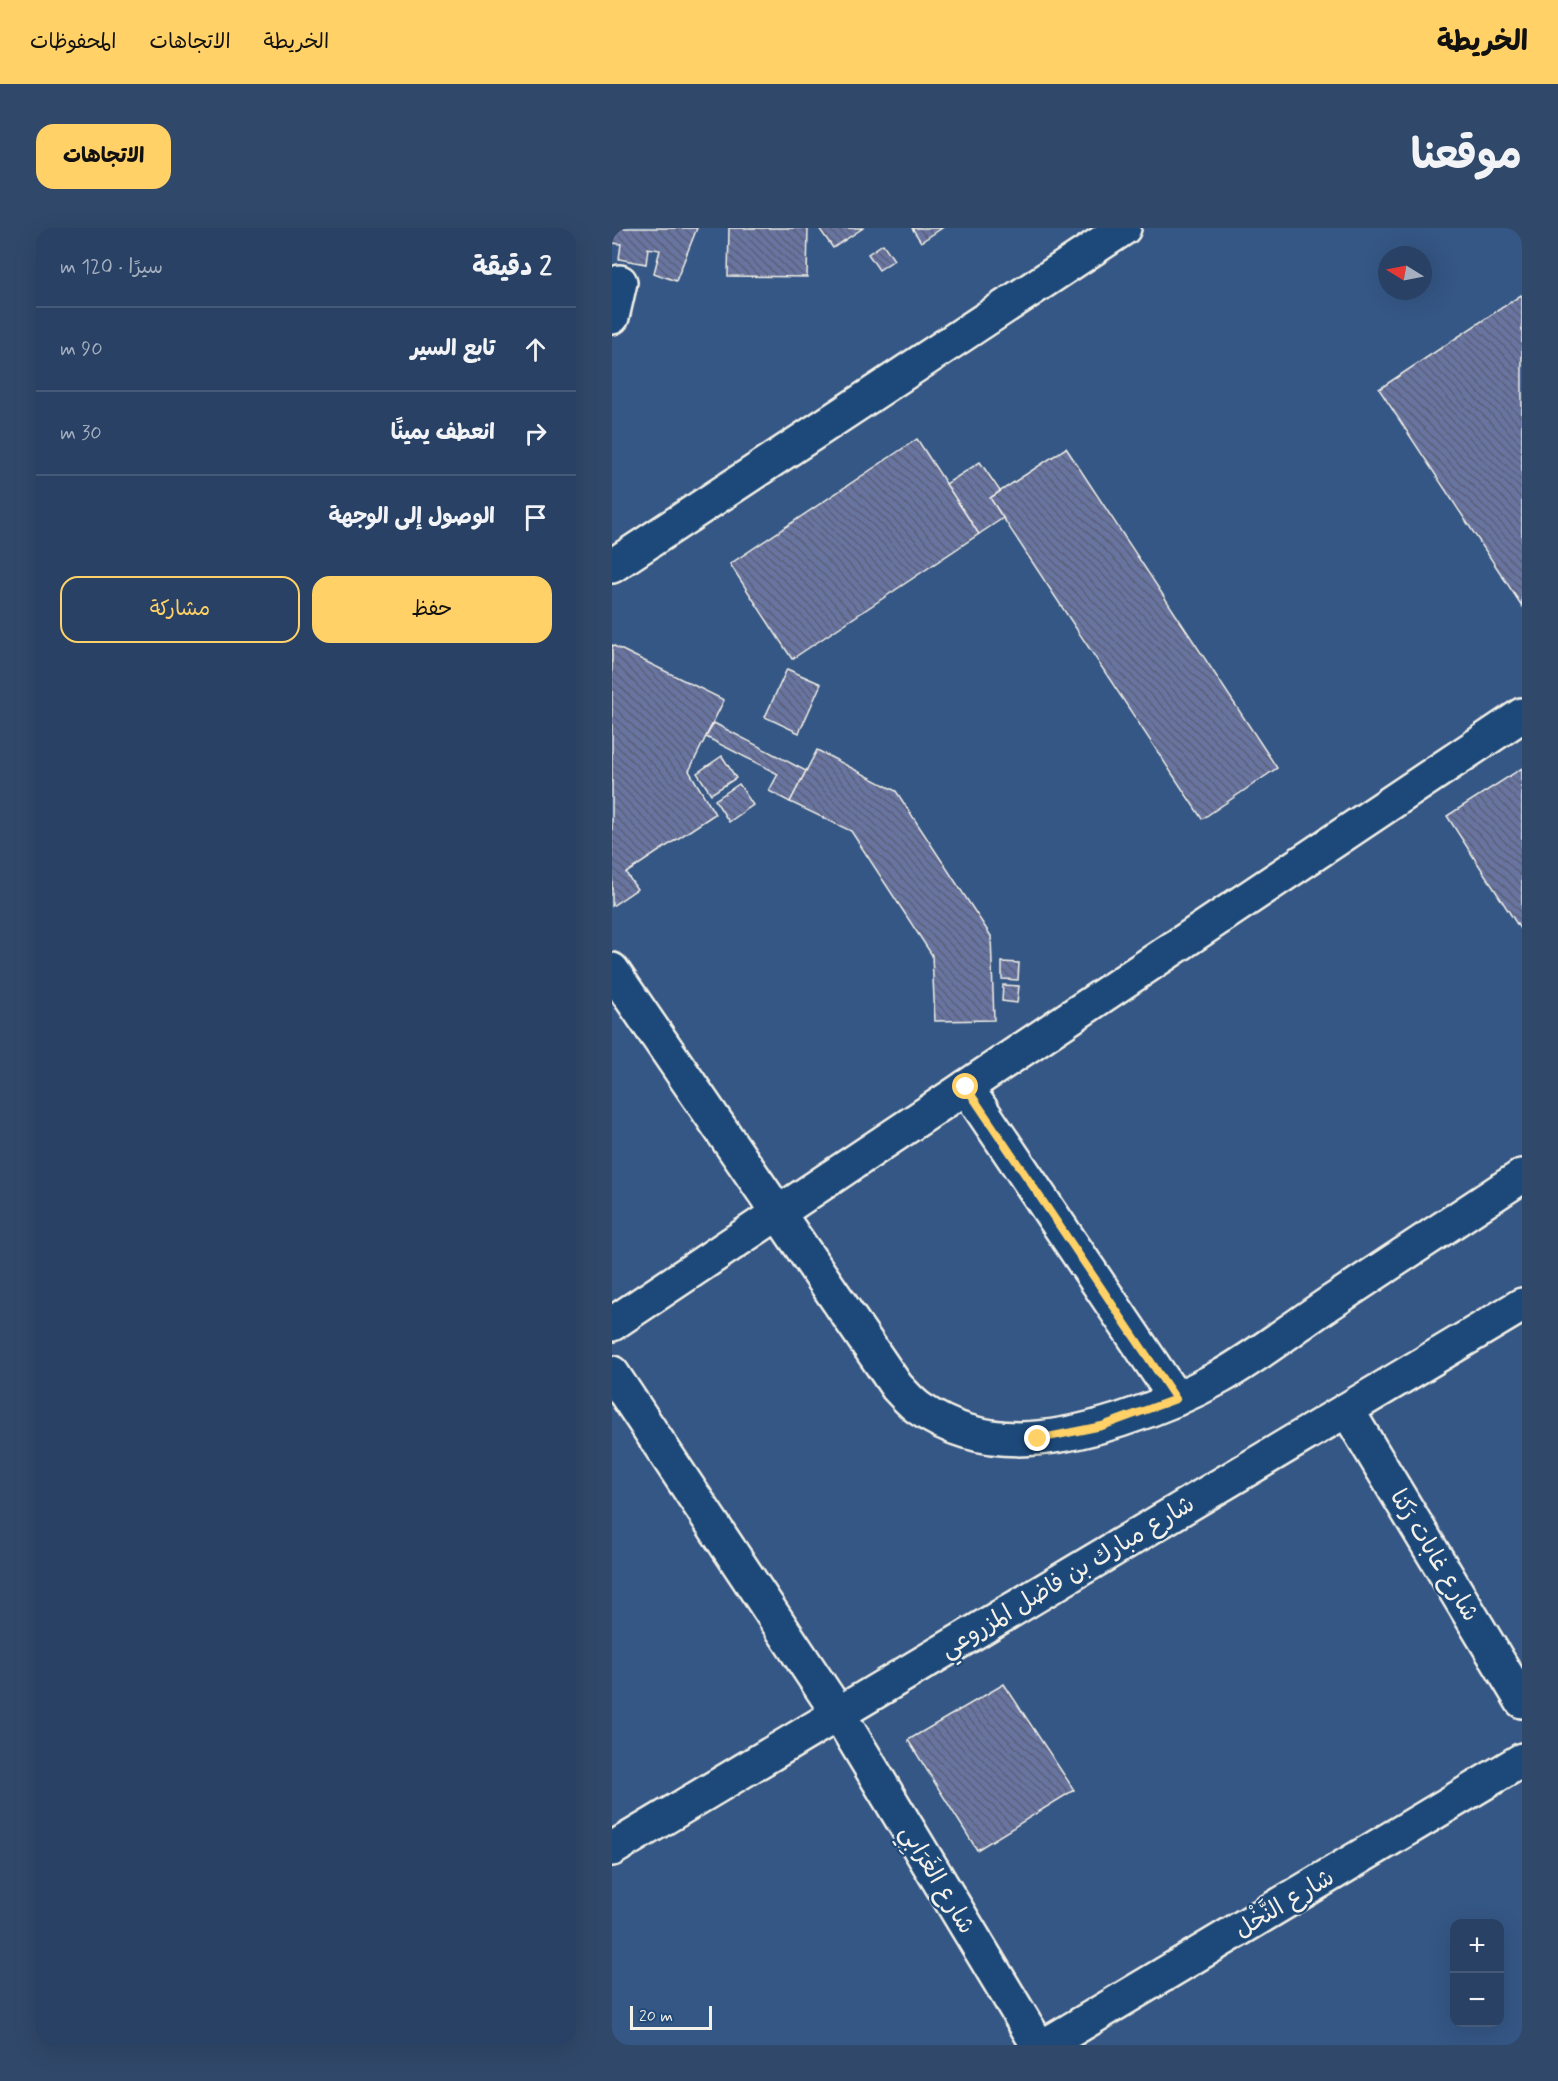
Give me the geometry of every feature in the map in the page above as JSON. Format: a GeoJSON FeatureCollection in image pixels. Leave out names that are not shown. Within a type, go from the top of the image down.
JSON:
{"type":"FeatureCollection","features":[{"type":"Feature","properties":{"kind":"street"},"geometry":{"type":"LineString","coordinates":[[613,563],[1124,228]]}},
{"type":"Feature","properties":{"kind":"street"},"geometry":{"type":"LineString","coordinates":[[612,317],[620,282]]}},
{"type":"Feature","properties":{"kind":"street"},"geometry":{"type":"LineString","coordinates":[[612,1324],[1522,715]]}},
{"type":"Feature","properties":{"kind":"street"},"geometry":{"type":"LineString","coordinates":[[612,970],[897,1387],[918,1408],[963,1430],[987,1437],[1038,1439],[1102,1426],[1176,1399],[1261,1352],[1300,1323],[1522,1176]]}},
{"type":"Feature","properties":{"kind":"street"},"geometry":{"type":"LineString","coordinates":[[966,1087],[1176,1399]]}},
{"type":"Feature","properties":{"kind":"street","name":"شارع مبارك بن فاضل المزروعي"},"geometry":{"type":"LineString","coordinates":[[612,1849],[1522,1305]]}},
{"type":"Feature","properties":{"kind":"street","name":"شارع الغَرَابِي"},"geometry":{"type":"LineString","coordinates":[[612,1373],[838,1713],[1038,2045]]}},
{"type":"Feature","properties":{"kind":"street","name":"شارع غابات رَكنا"},"geometry":{"type":"LineString","coordinates":[[1347,1410],[1522,1701]]}},
{"type":"Feature","properties":{"kind":"street","name":"شارع النَّخْل"},"geometry":{"type":"LineString","coordinates":[[1046,2045],[1522,1760]]}},
{"type":"Feature","properties":{"kind":"building"},"geometry":{"type":"Polygon","coordinates":[[[612,228],[697,228],[676,281],[654,273],[660,250],[648,248],[646,264],[619,259],[621,244],[612,243],[612,228]]]}},
{"type":"Feature","properties":{"kind":"building"},"geometry":{"type":"Polygon","coordinates":[[[729,228],[808,228],[807,277],[728,276],[729,228]]]}},
{"type":"Feature","properties":{"kind":"building"},"geometry":{"type":"Polygon","coordinates":[[[819,228],[863,228],[833,248],[819,228]]]}},
{"type":"Feature","properties":{"kind":"building"},"geometry":{"type":"Polygon","coordinates":[[[912,228],[942,228],[921,242],[912,228]]]}},
{"type":"Feature","properties":{"kind":"building"},"geometry":{"type":"Polygon","coordinates":[[[883,244],[894,260],[879,270],[868,254],[883,244]]]}},
{"type":"Feature","properties":{"kind":"building"},"geometry":{"type":"Polygon","coordinates":[[[1521,295],[1522,297],[1522,606],[1379,389],[1521,295]]]}},
{"type":"Feature","properties":{"kind":"building"},"geometry":{"type":"Polygon","coordinates":[[[917,439],[979,534],[792,659],[730,564],[917,439]]]}},
{"type":"Feature","properties":{"kind":"building"},"geometry":{"type":"Polygon","coordinates":[[[1066,448],[1277,768],[1202,819],[990,498],[1066,448]]]}},
{"type":"Feature","properties":{"kind":"building"},"geometry":{"type":"Polygon","coordinates":[[[980,462],[1000,491],[990,498],[1003,518],[979,534],[946,484],[980,462]]]}},
{"type":"Feature","properties":{"kind":"building"},"geometry":{"type":"Polygon","coordinates":[[[612,645],[724,700],[689,771],[715,814],[626,873],[637,889],[612,906],[612,645]]]}},
{"type":"Feature","properties":{"kind":"building"},"geometry":{"type":"Polygon","coordinates":[[[787,669],[821,684],[799,733],[765,717],[787,669]]]}},
{"type":"Feature","properties":{"kind":"building"},"geometry":{"type":"Polygon","coordinates":[[[714,723],[806,771],[790,802],[769,791],[778,774],[706,737],[714,723]]]}},
{"type":"Feature","properties":{"kind":"building"},"geometry":{"type":"Polygon","coordinates":[[[817,750],[896,791],[991,936],[994,1020],[935,1021],[932,955],[851,831],[790,802],[817,750]]]}},
{"type":"Feature","properties":{"kind":"building"},"geometry":{"type":"Polygon","coordinates":[[[722,756],[736,778],[711,794],[697,773],[722,756]]]}},
{"type":"Feature","properties":{"kind":"building"},"geometry":{"type":"Polygon","coordinates":[[[1522,768],[1522,932],[1447,816],[1522,768]]]}},
{"type":"Feature","properties":{"kind":"building"},"geometry":{"type":"Polygon","coordinates":[[[739,784],[753,805],[729,822],[715,800],[739,784]]]}},
{"type":"Feature","properties":{"kind":"building"},"geometry":{"type":"Polygon","coordinates":[[[1002,962],[1019,963],[1018,980],[1002,979],[1002,962]]]}},
{"type":"Feature","properties":{"kind":"building"},"geometry":{"type":"Polygon","coordinates":[[[1003,985],[1019,986],[1017,1003],[1002,1001],[1003,985]]]}},
{"type":"Feature","properties":{"kind":"building"},"geometry":{"type":"Polygon","coordinates":[[[1004,1684],[1074,1790],[977,1850],[908,1740],[1004,1684]]]}},
{"type":"Feature","properties":{"kind":"route"},"geometry":{"type":"LineString","coordinates":[[966,1087],[1176,1399],[1102,1426],[1038,1439]]}}]}
